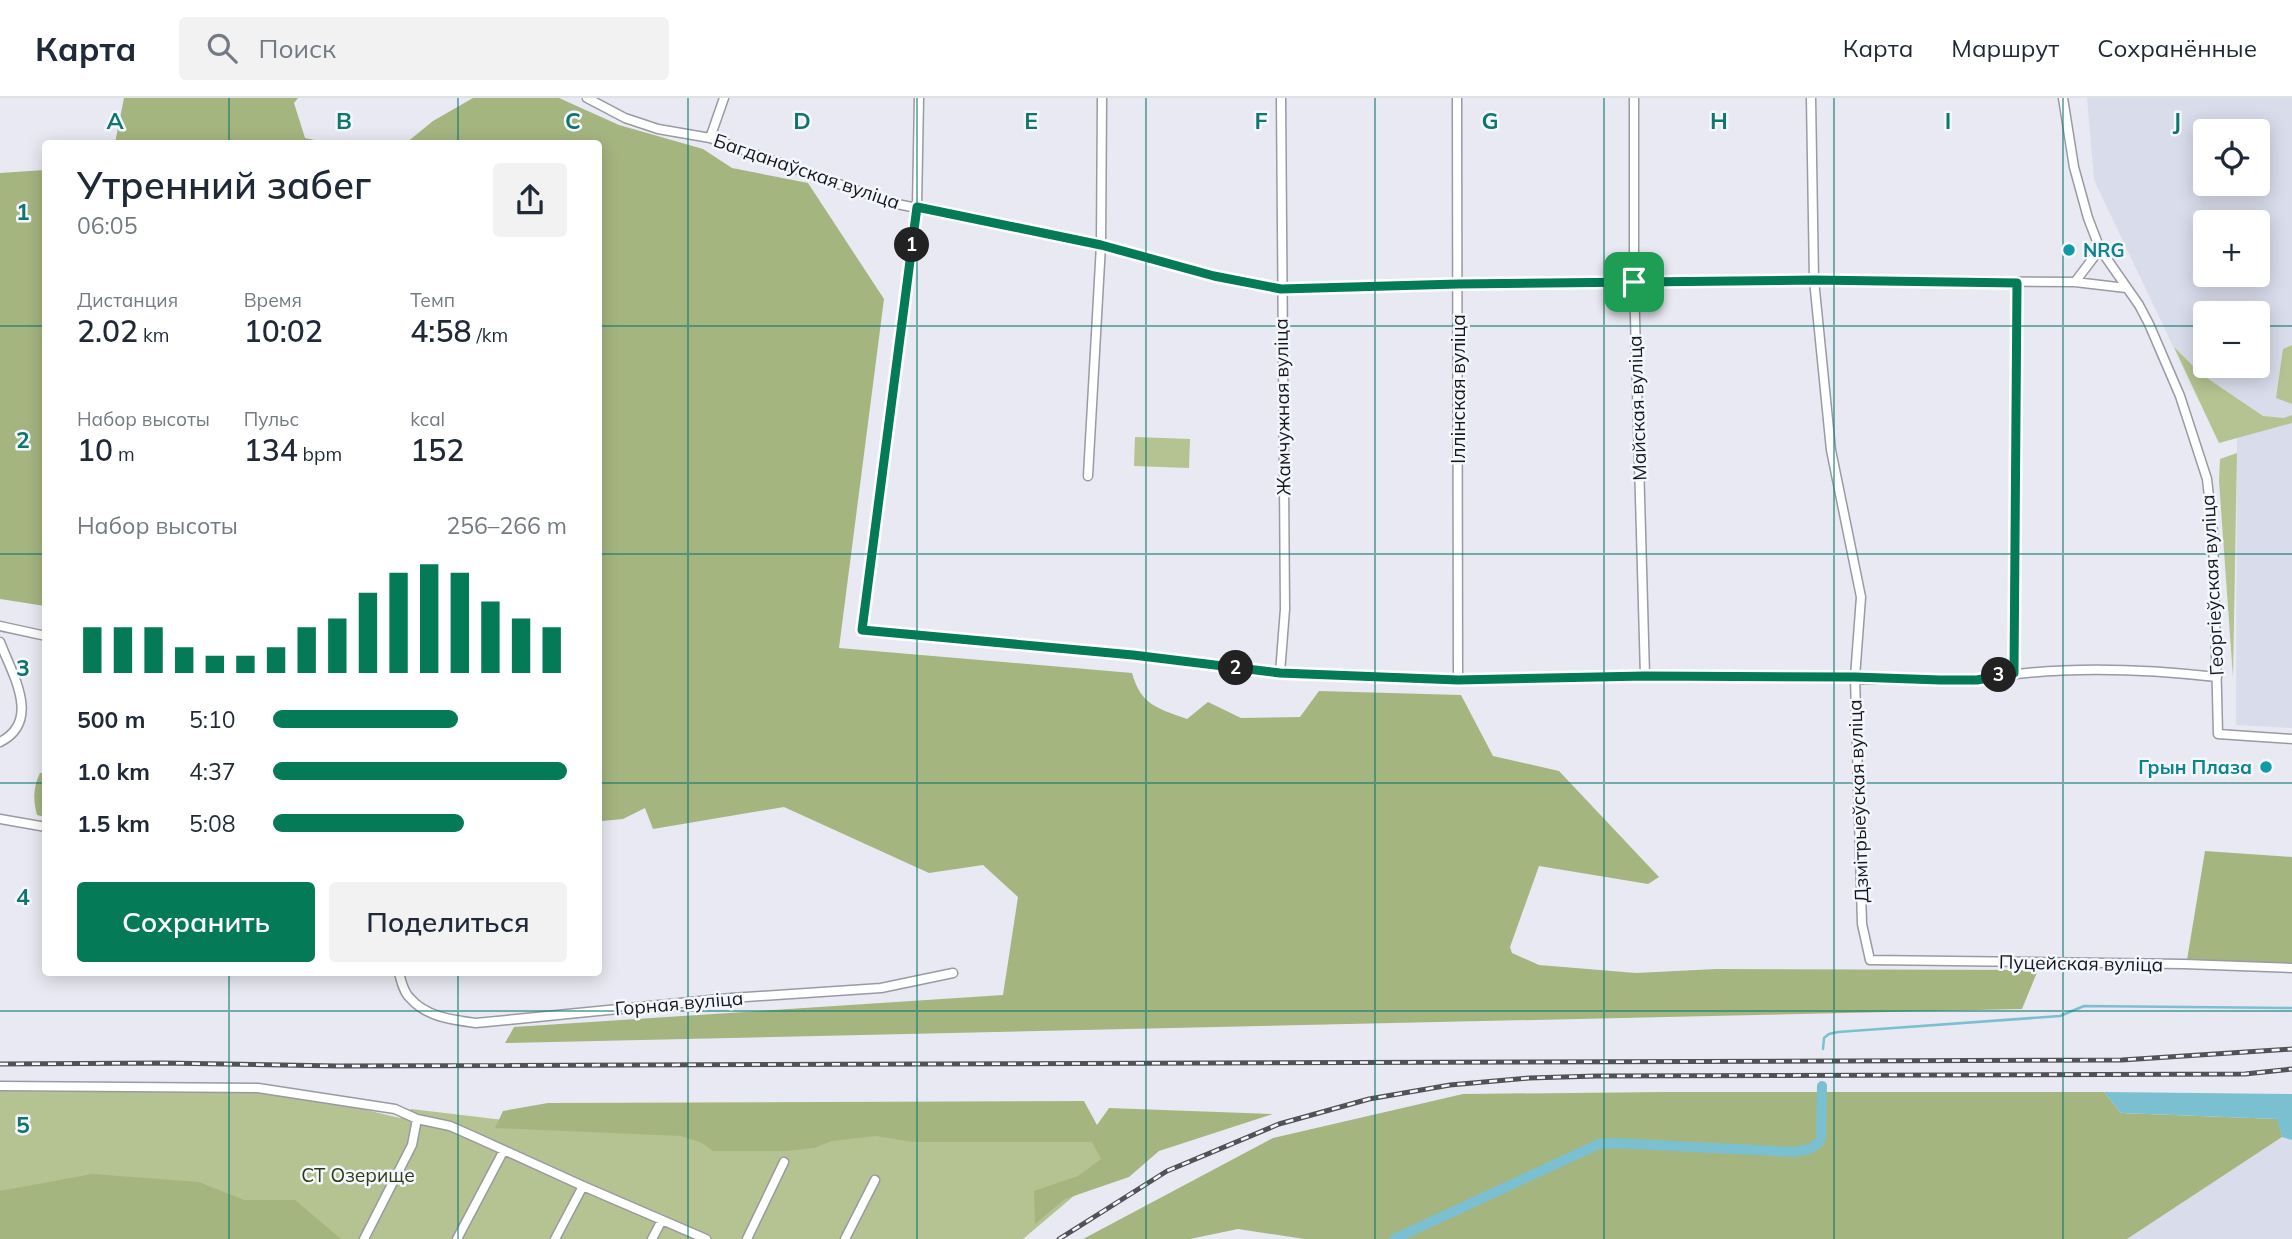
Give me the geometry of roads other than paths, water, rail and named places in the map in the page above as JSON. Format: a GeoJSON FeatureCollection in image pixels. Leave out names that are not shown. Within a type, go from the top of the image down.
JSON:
{"type":"FeatureCollection","features":[{"type":"Feature","properties":{"kind":"street","name":"Багданаўская вуліца"},"geometry":{"type":"LineString","coordinates":[[587,98],[625,118],[658,129],[710,138],[892,202],[1101,245],[1214,276],[1281,289],[1814,280],[2075,282],[2126,288]]}},
{"type":"Feature","properties":{"kind":"street"},"geometry":{"type":"LineString","coordinates":[[710,138],[724,98]]}},
{"type":"Feature","properties":{"kind":"street"},"geometry":{"type":"LineString","coordinates":[[919,98],[917,207],[862,630],[1133,655],[1280,673],[1458,680],[1645,676],[1977,680],[2014,673],[2149,670],[2217,677]]}},
{"type":"Feature","properties":{"kind":"street"},"geometry":{"type":"LineString","coordinates":[[1088,476],[1101,245],[1101,98]]}},
{"type":"Feature","properties":{"kind":"street","name":"Жамчужная вуліца"},"geometry":{"type":"LineString","coordinates":[[1280,673],[1284,609],[1281,98]]}},
{"type":"Feature","properties":{"kind":"street","name":"Іллінская вуліца"},"geometry":{"type":"LineString","coordinates":[[1457,98],[1458,680]]}},
{"type":"Feature","properties":{"kind":"street","name":"Майская вуліца"},"geometry":{"type":"LineString","coordinates":[[1634,98],[1634,282],[1645,676]]}},
{"type":"Feature","properties":{"kind":"street","name":"Дзмітрыеўская вуліца"},"geometry":{"type":"LineString","coordinates":[[1811,98],[1814,280],[1831,450],[1861,597],[1855,677],[1862,924],[1870,960]]}},
{"type":"Feature","properties":{"kind":"street","name":"Георгіеўская вуліца"},"geometry":{"type":"LineString","coordinates":[[2063,98],[2079,189],[2100,249],[2149,324],[2180,396],[2207,479],[2213,532],[2218,734],[2292,739]]}},
{"type":"Feature","properties":{"kind":"street"},"geometry":{"type":"LineString","coordinates":[[2075,282],[2100,249]]}},
{"type":"Feature","properties":{"kind":"street"},"geometry":{"type":"LineString","coordinates":[[2014,673],[2017,283]]}},
{"type":"Feature","properties":{"kind":"street"},"geometry":{"type":"LineString","coordinates":[[0,626],[42,635]]}},
{"type":"Feature","properties":{"kind":"street"},"geometry":{"type":"LineString","coordinates":[[0,642],[23,708],[16,729],[0,742]]}},
{"type":"Feature","properties":{"kind":"street"},"geometry":{"type":"LineString","coordinates":[[0,819],[42,826]]}},
{"type":"Feature","properties":{"kind":"street","name":"Пуцейская вуліца"},"geometry":{"type":"LineString","coordinates":[[1870,960],[2292,968]]}},
{"type":"Feature","properties":{"kind":"street","name":"Горная вуліца"},"geometry":{"type":"LineString","coordinates":[[400,976],[409,998],[441,1017],[476,1023],[731,998],[881,988],[953,973]]}},
{"type":"Feature","properties":{"kind":"street"},"geometry":{"type":"LineString","coordinates":[[0,1086],[258,1087],[395,1109],[413,1117],[450,1126],[706,1239]]}},
{"type":"Feature","properties":{"kind":"street"},"geometry":{"type":"LineString","coordinates":[[364,1239],[412,1145],[413,1117]]}},
{"type":"Feature","properties":{"kind":"street"},"geometry":{"type":"LineString","coordinates":[[457,1239],[504,1150]]}},
{"type":"Feature","properties":{"kind":"street"},"geometry":{"type":"LineString","coordinates":[[747,1239],[784,1162]]}},
{"type":"Feature","properties":{"kind":"street"},"geometry":{"type":"LineString","coordinates":[[845,1239],[875,1180]]}},
{"type":"Feature","properties":{"kind":"street"},"geometry":{"type":"LineString","coordinates":[[555,1239],[583,1186]]}},
{"type":"Feature","properties":{"kind":"street"},"geometry":{"type":"LineString","coordinates":[[652,1239],[662,1220]]}},
{"type":"Feature","properties":{"kind":"water"},"geometry":{"type":"Polygon","coordinates":[[[2104,1092],[2292,1094],[2292,1140],[2282,1137],[2277,1119],[2121,1113],[2104,1092]]]}},
{"type":"Feature","properties":{"kind":"waterway"},"geometry":{"type":"LineString","coordinates":[[1823,1049],[1824,1038],[1838,1032],[2060,1016],[2084,1006],[2292,1008]]}},
{"type":"Feature","properties":{"kind":"waterway"},"geometry":{"type":"LineString","coordinates":[[1394,1239],[1599,1144],[1794,1152],[1809,1148],[1821,1139],[1822,1086]]}},
{"type":"Feature","properties":{"kind":"railway"},"geometry":{"type":"LineString","coordinates":[[0,1064],[338,1066],[2122,1060],[2292,1049]]}},
{"type":"Feature","properties":{"kind":"railway"},"geometry":{"type":"LineString","coordinates":[[1059,1239],[1167,1171],[1279,1124],[1369,1099],[1450,1085],[1529,1078],[1597,1076],[2245,1074],[2292,1069]]}},
{"type":"Feature","properties":{"kind":"place","name":"NRG"},"geometry":{"type":"Point","coordinates":[2069,250]}},
{"type":"Feature","properties":{"kind":"place","name":"Грын Плаза"},"geometry":{"type":"Point","coordinates":[2266,767]}},
{"type":"Feature","properties":{"kind":"park label","name":"СТ Озерище"},"geometry":{"type":"Point","coordinates":[358,1175]}}]}
